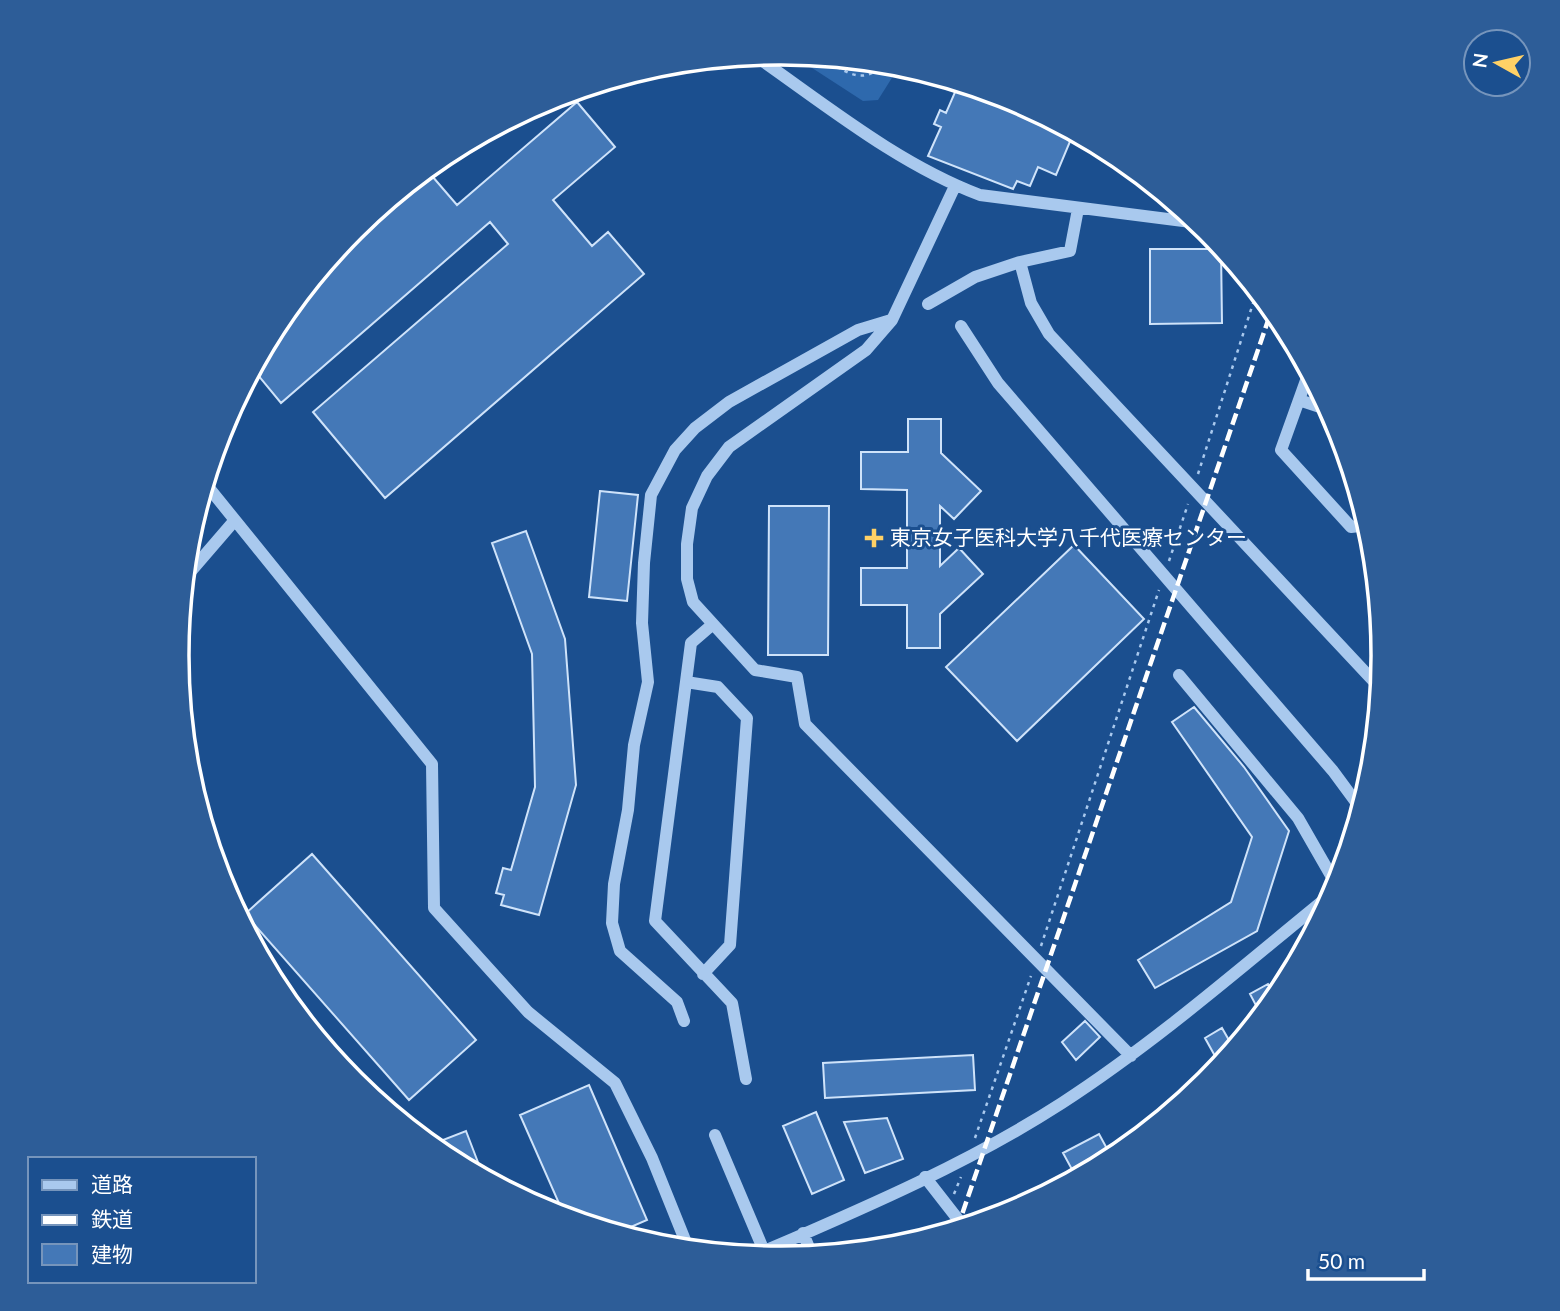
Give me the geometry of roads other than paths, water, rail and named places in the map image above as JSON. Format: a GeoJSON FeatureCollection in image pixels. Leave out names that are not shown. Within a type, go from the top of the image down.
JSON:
{"type":"FeatureCollection","features":[{"type":"Feature","properties":{"kind":"street"},"geometry":{"type":"LineString","coordinates":[[769,65],[887,146],[955,186],[990,197],[1180,221]]}},
{"type":"Feature","properties":{"kind":"street"},"geometry":{"type":"LineString","coordinates":[[955,186],[892,320],[866,350],[729,447],[707,476],[692,508],[687,544],[687,579],[693,602],[755,670],[797,677],[805,724],[1130,1056]]}},
{"type":"Feature","properties":{"kind":"street"},"geometry":{"type":"LineString","coordinates":[[928,304],[975,277],[1020,262],[1070,251],[1078,209]]}},
{"type":"Feature","properties":{"kind":"street"},"geometry":{"type":"LineString","coordinates":[[1020,262],[1031,303],[1049,334],[1370,677]]}},
{"type":"Feature","properties":{"kind":"street"},"geometry":{"type":"LineString","coordinates":[[684,1021],[677,1002],[671,995],[620,951],[612,923],[614,884],[628,810],[634,745],[648,682],[642,623],[643,563],[651,495],[675,450],[695,428],[729,402],[858,330],[892,320]]}},
{"type":"Feature","properties":{"kind":"street"},"geometry":{"type":"LineString","coordinates":[[961,326],[998,383],[1333,771],[1353,798]]}},
{"type":"Feature","properties":{"kind":"street"},"geometry":{"type":"LineString","coordinates":[[1305,384],[1281,450],[1351,527],[1356,526]]}},
{"type":"Feature","properties":{"kind":"street"},"geometry":{"type":"LineString","coordinates":[[1299,400],[1315,405]]}},
{"type":"Feature","properties":{"kind":"street"},"geometry":{"type":"LineString","coordinates":[[212,492],[432,764],[431,897],[434,908],[528,1012],[615,1083],[652,1158],[684,1238]]}},
{"type":"Feature","properties":{"kind":"street"},"geometry":{"type":"LineString","coordinates":[[196,565],[235,520]]}},
{"type":"Feature","properties":{"kind":"street"},"geometry":{"type":"LineString","coordinates":[[713,624],[691,643],[655,921],[732,1003],[746,1079]]}},
{"type":"Feature","properties":{"kind":"street"},"geometry":{"type":"LineString","coordinates":[[1179,675],[1298,818],[1329,873]]}},
{"type":"Feature","properties":{"kind":"street"},"geometry":{"type":"LineString","coordinates":[[686,682],[718,687],[747,718],[730,945],[703,974]]}},
{"type":"Feature","properties":{"kind":"street"},"geometry":{"type":"LineString","coordinates":[[774,1246],[925,1177],[1060,1104],[1130,1056],[1314,908]]}},
{"type":"Feature","properties":{"kind":"street"},"geometry":{"type":"LineString","coordinates":[[715,1135],[755,1245]]}},
{"type":"Feature","properties":{"kind":"street"},"geometry":{"type":"LineString","coordinates":[[925,1177],[957,1219]]}},
{"type":"Feature","properties":{"kind":"street"},"geometry":{"type":"LineString","coordinates":[[803,1233],[808,1245]]}},
{"type":"Feature","properties":{"kind":"railway"},"geometry":{"type":"LineString","coordinates":[[961,1218],[1268,322]]}},
{"type":"Feature","properties":{"kind":"place","name":"東京女子医科大学八千代医療センター"},"geometry":{"type":"Point","coordinates":[874,538]}}]}
